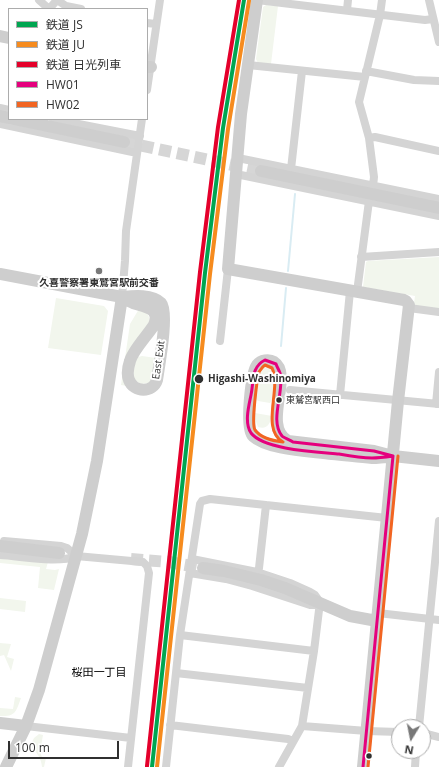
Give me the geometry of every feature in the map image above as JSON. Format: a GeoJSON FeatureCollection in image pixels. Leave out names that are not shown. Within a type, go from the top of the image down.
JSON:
{"type":"FeatureCollection","features":[{"type":"Feature","properties":{"kind":"street"},"geometry":{"type":"LineString","coordinates":[[39,0],[47,8]]}},
{"type":"Feature","properties":{"kind":"street"},"geometry":{"type":"LineString","coordinates":[[49,8],[57,0],[66,6],[76,8]]}},
{"type":"Feature","properties":{"kind":"street"},"geometry":{"type":"LineString","coordinates":[[148,78],[160,0]]}},
{"type":"Feature","properties":{"kind":"street"},"geometry":{"type":"LineString","coordinates":[[220,341],[228,269],[241,114],[257,0],[425,20],[433,19]]}},
{"type":"Feature","properties":{"kind":"street"},"geometry":{"type":"LineString","coordinates":[[347,10],[348,0]]}},
{"type":"Feature","properties":{"kind":"street"},"geometry":{"type":"LineString","coordinates":[[373,186],[374,177],[369,138],[359,102],[380,15],[382,0]]}},
{"type":"Feature","properties":{"kind":"street"},"geometry":{"type":"LineString","coordinates":[[428,0],[439,42]]}},
{"type":"Feature","properties":{"kind":"street"},"geometry":{"type":"LineString","coordinates":[[148,23],[156,24]]}},
{"type":"Feature","properties":{"kind":"street"},"geometry":{"type":"LineString","coordinates":[[248,65],[439,81]]}},
{"type":"Feature","properties":{"kind":"street"},"geometry":{"type":"LineString","coordinates":[[291,169],[302,70]]}},
{"type":"Feature","properties":{"kind":"street"},"geometry":{"type":"LineString","coordinates":[[19,120],[124,142]]}},
{"type":"Feature","properties":{"kind":"street"},"geometry":{"type":"LineString","coordinates":[[59,120],[140,136]]}},
{"type":"Feature","properties":{"kind":"street"},"geometry":{"type":"LineString","coordinates":[[6,767],[26,726],[39,690],[76,556],[96,473],[122,297],[126,231],[142,120]]}},
{"type":"Feature","properties":{"kind":"street"},"geometry":{"type":"LineString","coordinates":[[0,124],[137,153]]}},
{"type":"Feature","properties":{"kind":"street"},"geometry":{"type":"LineString","coordinates":[[369,138],[375,137],[439,151]]}},
{"type":"Feature","properties":{"kind":"street"},"geometry":{"type":"LineString","coordinates":[[238,158],[439,199]]}},
{"type":"Feature","properties":{"kind":"street"},"geometry":{"type":"LineString","coordinates":[[262,171],[439,208]]}},
{"type":"Feature","properties":{"kind":"street"},"geometry":{"type":"LineString","coordinates":[[236,174],[439,216]]}},
{"type":"Feature","properties":{"kind":"street"},"geometry":{"type":"LineString","coordinates":[[340,395],[354,291],[361,257],[369,201]]}},
{"type":"Feature","properties":{"kind":"street"},"geometry":{"type":"LineString","coordinates":[[361,257],[439,252]]}},
{"type":"Feature","properties":{"kind":"street"},"geometry":{"type":"LineString","coordinates":[[228,269],[404,300],[408,302],[409,308],[398,401],[363,767]]}},
{"type":"Feature","properties":{"kind":"street"},"geometry":{"type":"LineString","coordinates":[[0,274],[122,297]]}},
{"type":"Feature","properties":{"kind":"street","name":"East Exit"},"geometry":{"type":"LineString","coordinates":[[140,296],[158,301],[164,309],[165,320],[158,380],[154,387],[148,389],[140,389],[132,385],[128,375],[130,359],[154,325],[156,319],[155,315],[151,309],[122,297],[140,296]]}},
{"type":"Feature","properties":{"kind":"street"},"geometry":{"type":"LineString","coordinates":[[409,308],[439,312]]}},
{"type":"Feature","properties":{"kind":"street"},"geometry":{"type":"LineString","coordinates":[[393,456],[372,458],[284,448],[265,442],[254,436],[250,430],[248,419],[254,374],[258,364],[261,362],[270,361],[277,365],[279,370],[280,383],[277,408],[278,429],[279,434],[285,439],[293,442],[374,451],[393,456],[439,461]]}},
{"type":"Feature","properties":{"kind":"street"},"geometry":{"type":"LineString","coordinates":[[290,390],[438,404],[439,372]]}},
{"type":"Feature","properties":{"kind":"street"},"geometry":{"type":"LineString","coordinates":[[166,767],[180,635],[200,504],[202,500],[210,499],[387,518]]}},
{"type":"Feature","properties":{"kind":"street"},"geometry":{"type":"LineString","coordinates":[[257,572],[259,568],[266,505]]}},
{"type":"Feature","properties":{"kind":"street"},"geometry":{"type":"LineString","coordinates":[[420,719],[439,521]]}},
{"type":"Feature","properties":{"kind":"street"},"geometry":{"type":"LineString","coordinates":[[0,540],[61,546],[67,548],[76,556]]}},
{"type":"Feature","properties":{"kind":"street"},"geometry":{"type":"LineString","coordinates":[[0,546],[59,553]]}},
{"type":"Feature","properties":{"kind":"street"},"geometry":{"type":"LineString","coordinates":[[0,554],[59,560],[76,556],[143,562],[149,569],[128,767]]}},
{"type":"Feature","properties":{"kind":"street"},"geometry":{"type":"LineString","coordinates":[[192,559],[257,572],[290,583],[315,595],[320,602],[302,726],[279,767]]}},
{"type":"Feature","properties":{"kind":"street"},"geometry":{"type":"LineString","coordinates":[[203,568],[224,571],[261,580],[320,602],[350,616],[439,620]]}},
{"type":"Feature","properties":{"kind":"street"},"geometry":{"type":"LineString","coordinates":[[190,573],[226,579],[310,605],[320,602]]}},
{"type":"Feature","properties":{"kind":"street"},"geometry":{"type":"LineString","coordinates":[[180,635],[314,651]]}},
{"type":"Feature","properties":{"kind":"street"},"geometry":{"type":"LineString","coordinates":[[176,673],[308,688]]}},
{"type":"Feature","properties":{"kind":"street"},"geometry":{"type":"LineString","coordinates":[[0,723],[131,738]]}},
{"type":"Feature","properties":{"kind":"street"},"geometry":{"type":"LineString","coordinates":[[170,725],[294,742]]}},
{"type":"Feature","properties":{"kind":"street"},"geometry":{"type":"LineString","coordinates":[[302,726],[391,732]]}},
{"type":"Feature","properties":{"kind":"shaded area"},"geometry":{"type":"Polygon","coordinates":[[[266,5],[278,6],[271,64],[258,63],[256,59],[263,7],[266,5]]]}},
{"type":"Feature","properties":{"kind":"shaded area"},"geometry":{"type":"Polygon","coordinates":[[[439,257],[439,309],[416,306],[414,303],[415,296],[363,287],[366,262],[368,261],[439,257]]]}},
{"type":"Feature","properties":{"kind":"shaded area"},"geometry":{"type":"Polygon","coordinates":[[[56,298],[104,306],[108,311],[101,355],[48,348],[56,298]]]}},
{"type":"Feature","properties":{"kind":"shaded area"},"geometry":{"type":"Polygon","coordinates":[[[139,309],[147,314],[150,322],[127,386],[121,385],[130,324],[139,309]]]}},
{"type":"Feature","properties":{"kind":"shaded area"},"geometry":{"type":"Polygon","coordinates":[[[142,356],[156,358],[154,378],[149,383],[141,384],[133,379],[134,362],[138,357],[142,356]]]}},
{"type":"Feature","properties":{"kind":"shaded area"},"geometry":{"type":"Polygon","coordinates":[[[264,367],[273,371],[276,382],[276,389],[270,403],[258,401],[256,399],[258,378],[264,367]]]}},
{"type":"Feature","properties":{"kind":"shaded area"},"geometry":{"type":"Polygon","coordinates":[[[255,413],[272,416],[268,426],[264,428],[258,427],[255,419],[255,413]]]}},
{"type":"Feature","properties":{"kind":"shaded area"},"geometry":{"type":"Polygon","coordinates":[[[0,556],[48,562],[46,569],[59,569],[54,590],[38,588],[40,567],[0,563],[0,556]]]}},
{"type":"Feature","properties":{"kind":"shaded area"},"geometry":{"type":"Polygon","coordinates":[[[0,598],[26,601],[25,612],[0,609],[0,598]]]}},
{"type":"Feature","properties":{"kind":"shaded area"},"geometry":{"type":"Polygon","coordinates":[[[0,643],[11,644],[7,657],[14,659],[11,671],[4,655],[0,656],[0,643]]]}},
{"type":"Feature","properties":{"kind":"shaded area"},"geometry":{"type":"Polygon","coordinates":[[[15,697],[21,698],[15,712],[9,715],[0,716],[0,708],[13,709],[15,697]]]}},
{"type":"Feature","properties":{"kind":"shaded area"},"geometry":{"type":"Polygon","coordinates":[[[39,734],[43,735],[40,752],[42,757],[46,758],[44,767],[42,767],[37,753],[30,746],[34,738],[39,734]]]}},
{"type":"Feature","properties":{"kind":"waterway"},"geometry":{"type":"LineString","coordinates":[[288,271],[295,194]]}},
{"type":"Feature","properties":{"kind":"waterway"},"geometry":{"type":"LineString","coordinates":[[281,346],[286,288]]}},
{"type":"Feature","properties":{"kind":"tunnel"},"geometry":{"type":"LineString","coordinates":[[124,142],[261,171]]}},
{"type":"Feature","properties":{"kind":"tunnel"},"geometry":{"type":"LineString","coordinates":[[131,559],[169,562],[203,568]]}},
{"type":"Feature","properties":{"kind":"rail line","name":"日光列車"},"geometry":{"type":"LineString","coordinates":[[147,766],[200,272],[218,127],[239,0]]}},
{"type":"Feature","properties":{"kind":"rail line","name":"JS"},"geometry":{"type":"LineString","coordinates":[[152,767],[205,273],[223,128],[244,0]]}},
{"type":"Feature","properties":{"kind":"rail line","name":"JU"},"geometry":{"type":"LineString","coordinates":[[157,767],[210,274],[228,129],[249,1]]}},
{"type":"Feature","properties":{"kind":"transit line","name":"HW01"},"geometry":{"type":"LineString","coordinates":[[265,360],[276,364],[280,373],[281,388],[277,422],[278,429],[283,437],[293,442],[374,451],[393,456],[368,458],[305,451],[279,447],[258,439],[251,433],[247,419],[255,370],[257,366],[265,360]]}},
{"type":"Feature","properties":{"kind":"transit line","name":"HW02"},"geometry":{"type":"LineString","coordinates":[[265,365],[272,368],[274,376],[273,428],[276,436],[283,442],[264,437],[255,430],[254,426],[258,377],[259,372],[265,365]]}},
{"type":"Feature","properties":{"kind":"transit line","name":"HW01"},"geometry":{"type":"LineString","coordinates":[[363,767],[393,456]]}},
{"type":"Feature","properties":{"kind":"transit line","name":"HW02"},"geometry":{"type":"LineString","coordinates":[[368,767],[398,456]]}},
{"type":"Feature","properties":{"kind":"place","name":"久喜警察署東鷲宮駅前交番"},"geometry":{"type":"Point","coordinates":[99,271]}},
{"type":"Feature","properties":{"kind":"place","name":"Higashi-Washinomiya"},"geometry":{"type":"Point","coordinates":[199,379]}},
{"type":"Feature","properties":{"kind":"place","name":"東鷲宮駅西口"},"geometry":{"type":"Point","coordinates":[279,400]}},
{"type":"Feature","properties":{"kind":"district","name":"桜田一丁目"},"geometry":{"type":"Point","coordinates":[99,673]}}]}
